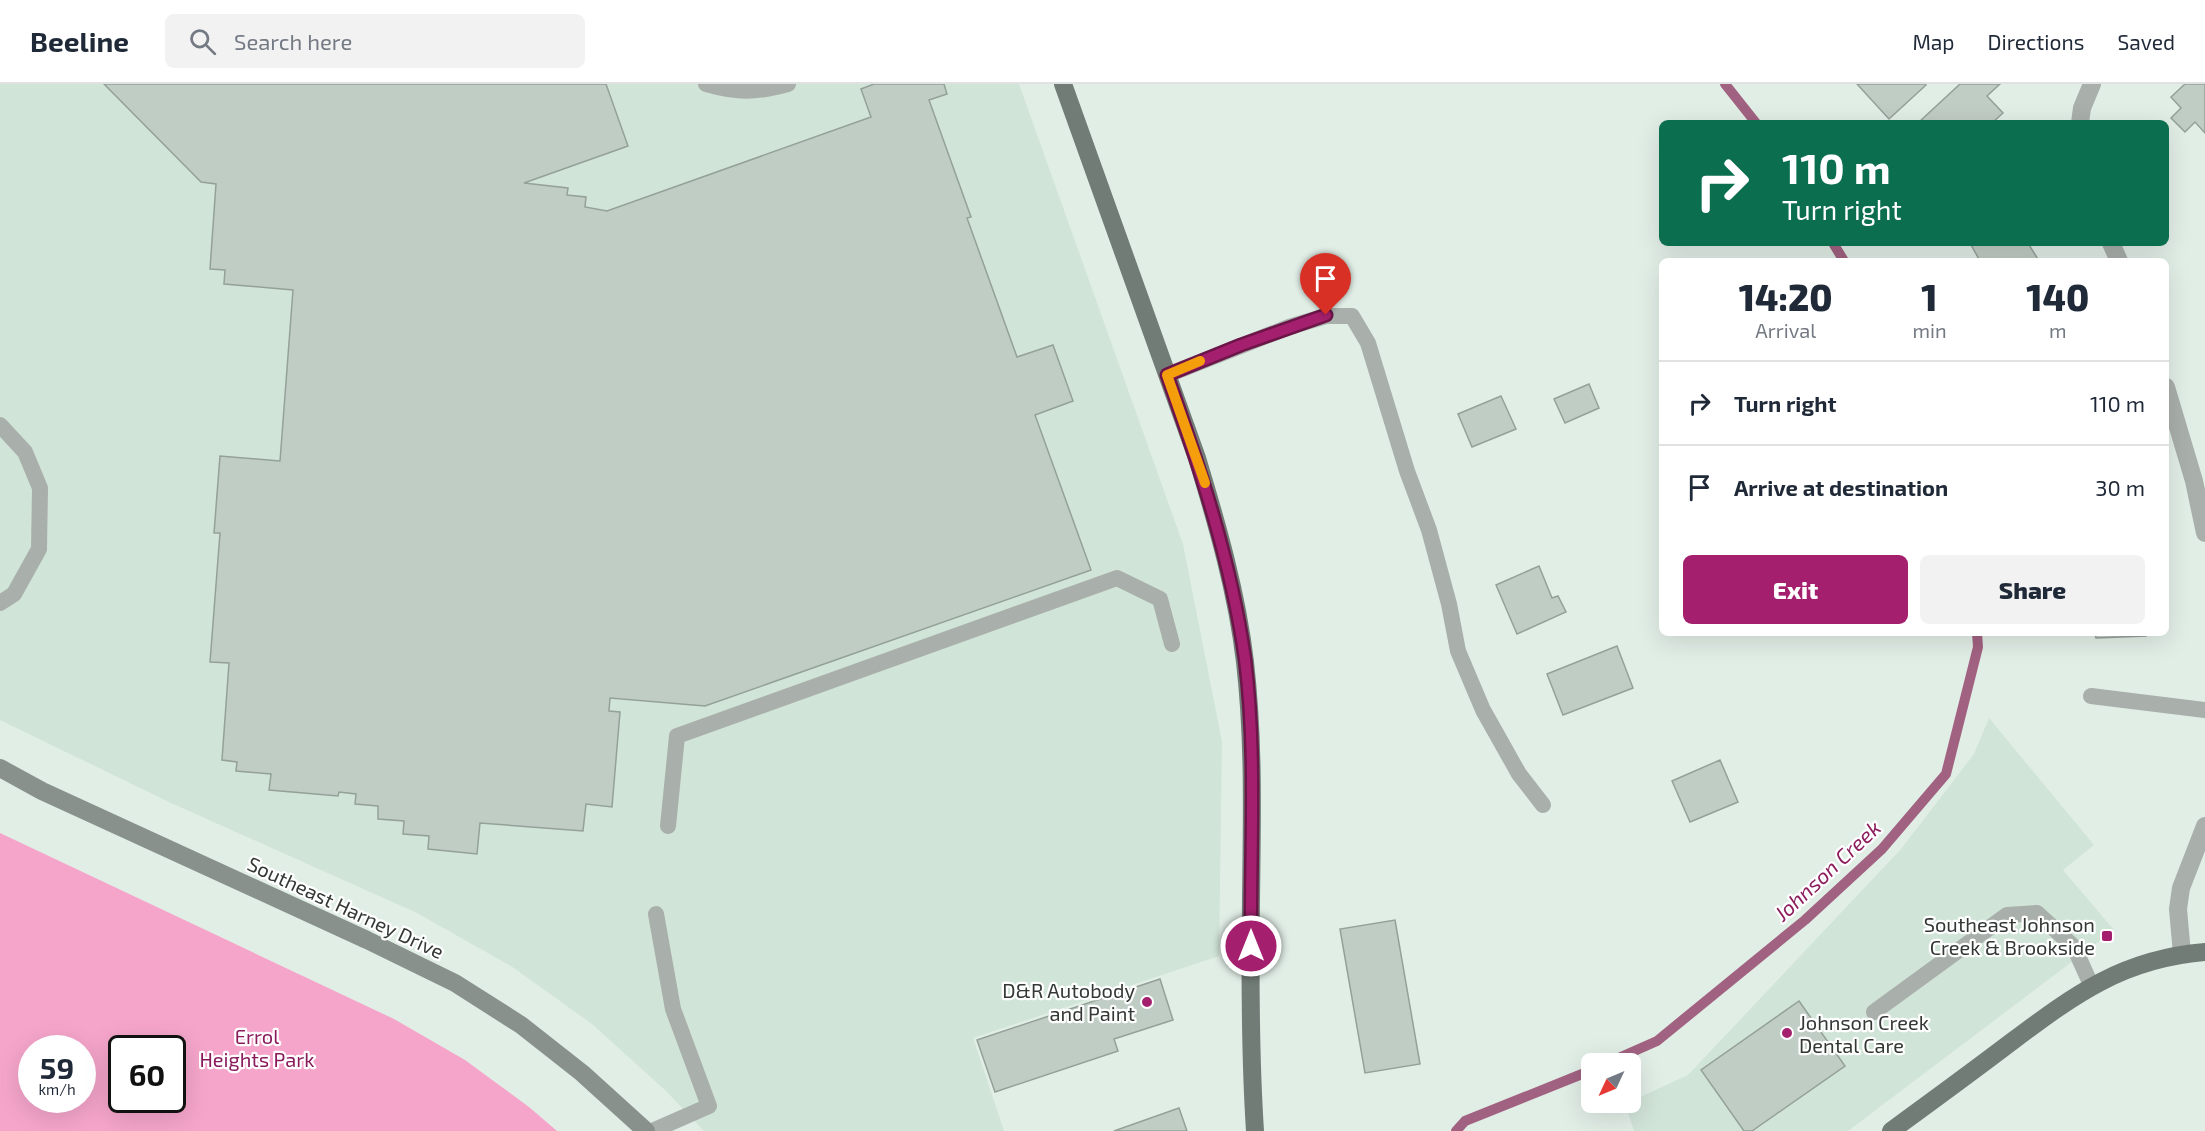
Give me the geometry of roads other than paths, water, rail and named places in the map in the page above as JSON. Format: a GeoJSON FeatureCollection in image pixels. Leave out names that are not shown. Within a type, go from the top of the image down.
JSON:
{"type":"FeatureCollection","features":[{"type":"Feature","properties":{"kind":"main road"},"geometry":{"type":"LineString","coordinates":[[1063,84],[1214,514],[1233,592],[1245,660],[1250,712],[1253,800],[1252,1082],[1255,1131]]}},
{"type":"Feature","properties":{"kind":"main road","name":"Southeast Harney Drive"},"geometry":{"type":"LineString","coordinates":[[0,768],[71,805],[368,940],[455,983],[521,1025],[582,1073],[646,1131]]}},
{"type":"Feature","properties":{"kind":"main road"},"geometry":{"type":"LineString","coordinates":[[1891,1131],[2065,1002],[2108,977],[2145,963],[2182,954],[2205,952]]}},
{"type":"Feature","properties":{"kind":"street"},"geometry":{"type":"LineString","coordinates":[[2080,120],[2082,108],[2092,84]]}},
{"type":"Feature","properties":{"kind":"street"},"geometry":{"type":"LineString","coordinates":[[2169,397],[2194,481],[2205,532]]}},
{"type":"Feature","properties":{"kind":"street"},"geometry":{"type":"LineString","coordinates":[[2182,954],[2178,909],[2181,888],[2205,826]]}},
{"type":"Feature","properties":{"kind":"lane"},"geometry":{"type":"LineString","coordinates":[[706,84],[733,92],[768,89],[788,84]]}},
{"type":"Feature","properties":{"kind":"lane"},"geometry":{"type":"LineString","coordinates":[[1167,375],[1241,345],[1326,315],[1352,316],[1368,343],[1407,471],[1429,530],[1449,604],[1458,651],[1483,710],[1519,774],[1543,805]]}},
{"type":"Feature","properties":{"kind":"lane"},"geometry":{"type":"LineString","coordinates":[[0,424],[25,452],[40,488],[39,549],[14,594],[0,603]]}},
{"type":"Feature","properties":{"kind":"lane"},"geometry":{"type":"LineString","coordinates":[[668,826],[677,736],[1117,578],[1160,598],[1172,644]]}},
{"type":"Feature","properties":{"kind":"lane"},"geometry":{"type":"LineString","coordinates":[[2091,696],[2205,710]]}},
{"type":"Feature","properties":{"kind":"lane"},"geometry":{"type":"LineString","coordinates":[[652,1131],[709,1106],[673,1009],[656,914]]}},
{"type":"Feature","properties":{"kind":"lane"},"geometry":{"type":"LineString","coordinates":[[1874,1012],[2007,915],[2037,914],[2074,947],[2092,987]]}},
{"type":"Feature","properties":{"kind":"waterway","name":"Johnson Creek"},"geometry":{"type":"LineString","coordinates":[[1725,84],[1754,120]]}},
{"type":"Feature","properties":{"kind":"waterway","name":"Johnson Creek"},"geometry":{"type":"LineString","coordinates":[[1835,246],[1842,258]]}},
{"type":"Feature","properties":{"kind":"waterway","name":"Johnson Creek"},"geometry":{"type":"LineString","coordinates":[[1630,1053],[1657,1041],[1805,920],[1882,849],[1946,774],[1978,647],[1977,636]]}},
{"type":"Feature","properties":{"kind":"waterway","name":"Johnson Creek"},"geometry":{"type":"LineString","coordinates":[[1456,1131],[1465,1121],[1581,1074]]}},
{"type":"Feature","properties":{"kind":"place","name":"Southeast Johnson Creek & Brookside"},"geometry":{"type":"Point","coordinates":[2107,936]}},
{"type":"Feature","properties":{"kind":"place","name":"D&R Autobody and Paint"},"geometry":{"type":"Point","coordinates":[1147,1002]}},
{"type":"Feature","properties":{"kind":"place","name":"Johnson Creek Dental Care"},"geometry":{"type":"Point","coordinates":[1787,1033]}},
{"type":"Feature","properties":{"kind":"park label","name":"Errol Heights Park"},"geometry":{"type":"Point","coordinates":[257,1048]}}]}
